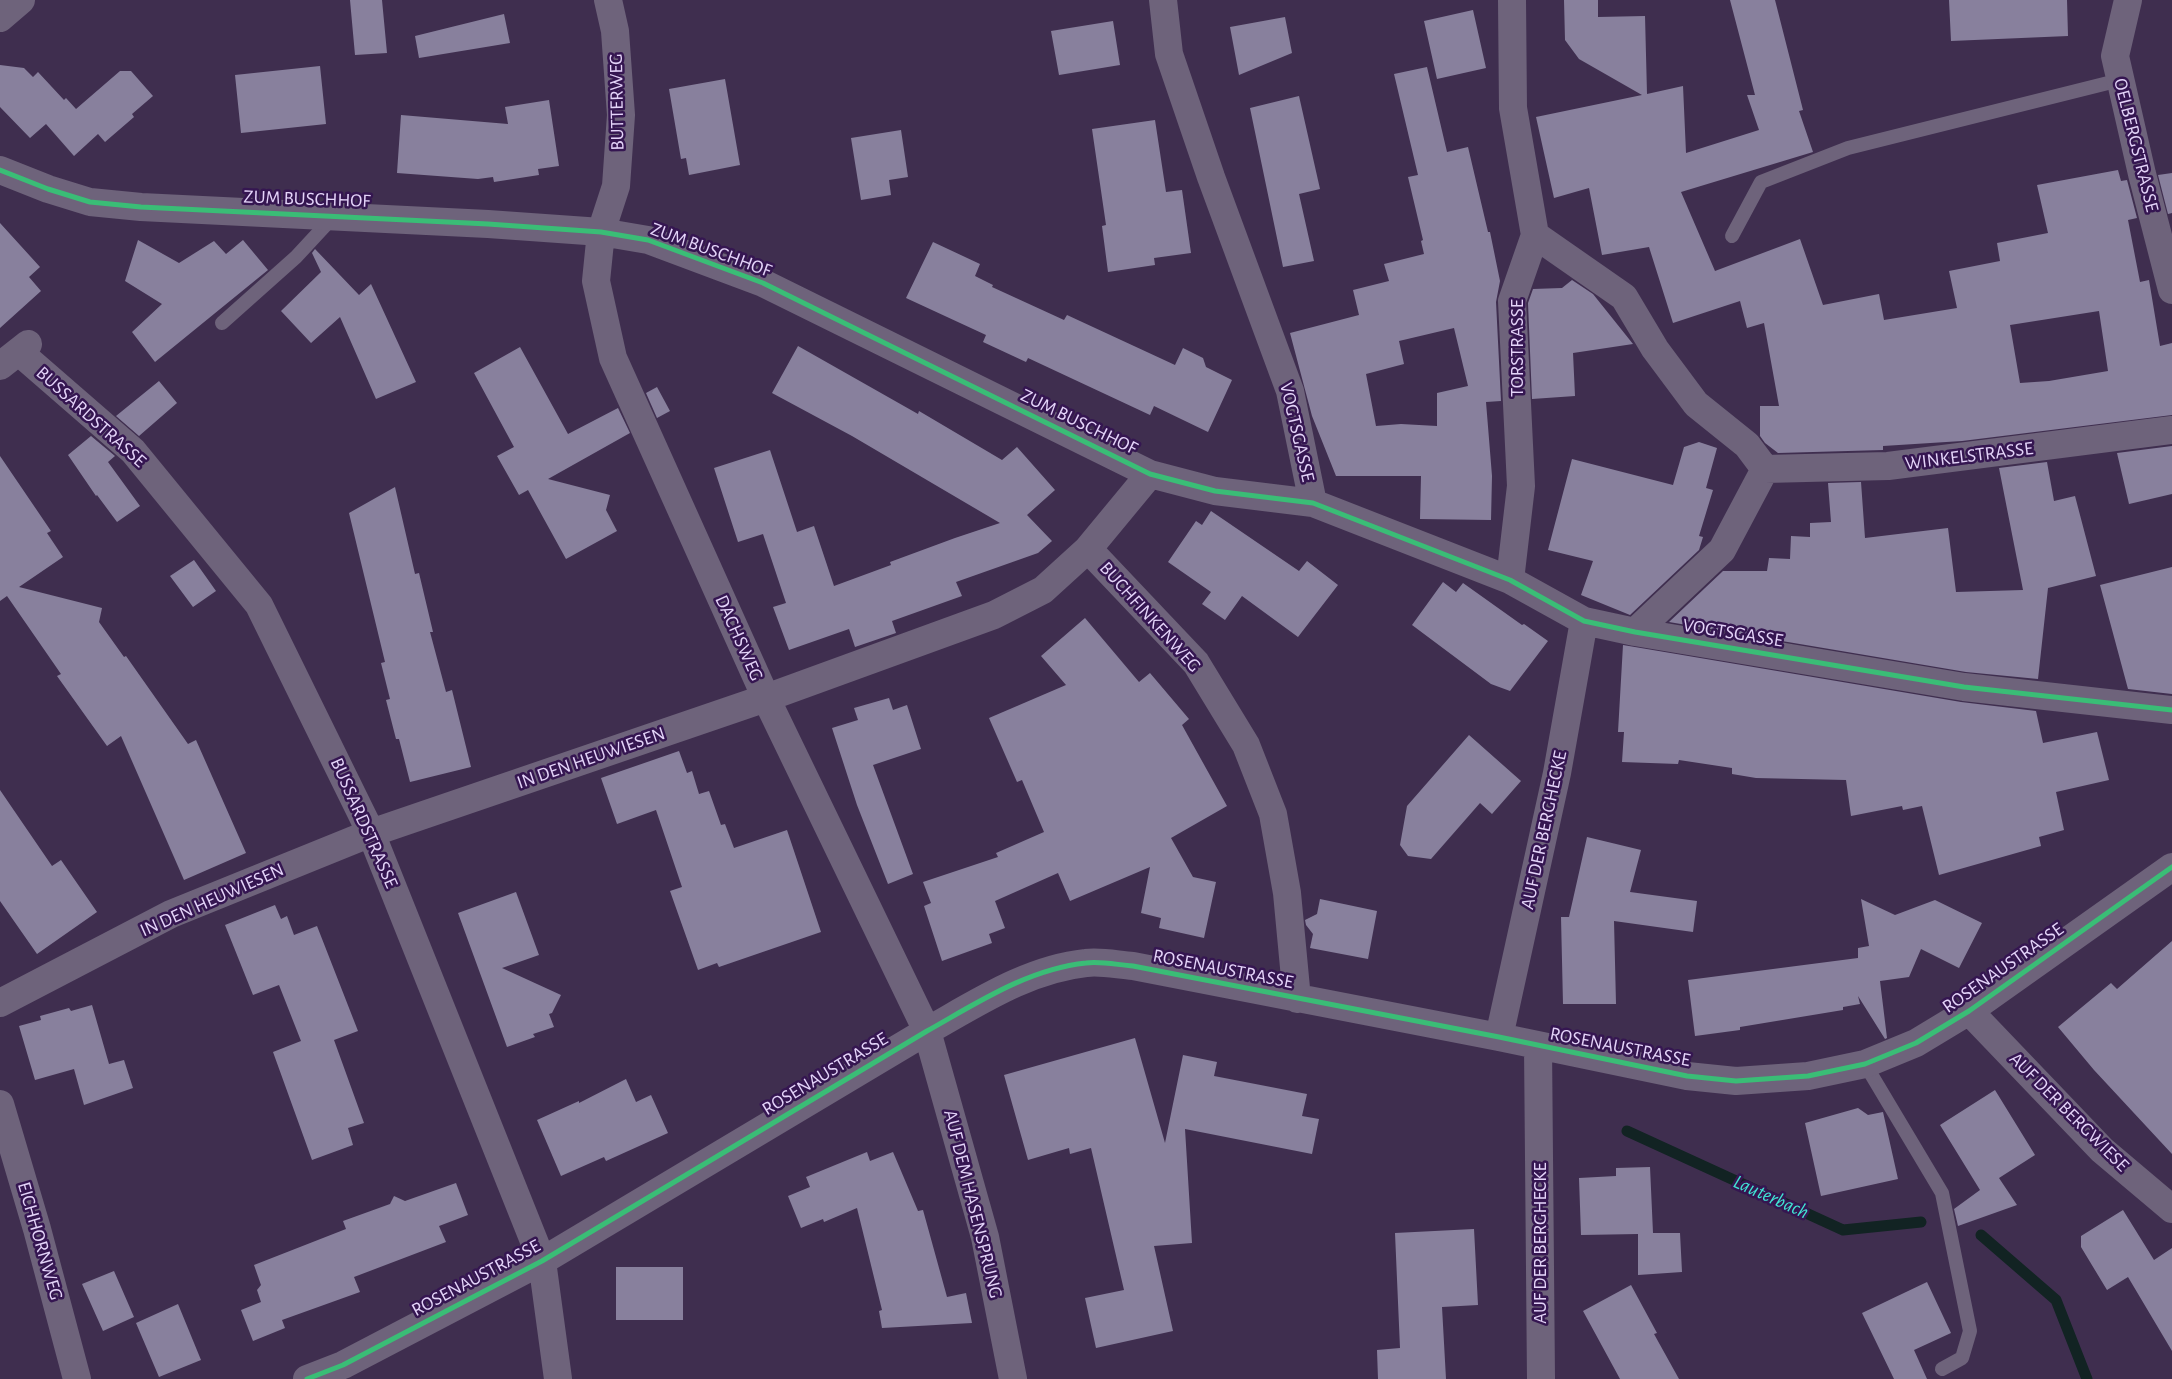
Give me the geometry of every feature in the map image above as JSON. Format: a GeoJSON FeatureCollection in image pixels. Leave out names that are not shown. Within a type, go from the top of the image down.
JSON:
{"type":"FeatureCollection","features":[{"type":"Feature","properties":{"kind":"street"},"geometry":{"type":"LineString","coordinates":[[0,18],[21,0]]}},
{"type":"Feature","properties":{"kind":"street","name":"BUTTERWEG"},"geometry":{"type":"LineString","coordinates":[[602,232],[616,186],[622,115],[615,31],[608,0]]}},
{"type":"Feature","properties":{"kind":"street","name":"VOGTSGASSE"},"geometry":{"type":"LineString","coordinates":[[1163,0],[1169,54],[1211,177],[1290,392],[1313,503],[1510,580],[1584,621],[1635,632],[1964,687],[2172,710]]}},
{"type":"Feature","properties":{"kind":"street","name":"TORSTRASSE"},"geometry":{"type":"LineString","coordinates":[[1510,580],[1521,486],[1512,301],[1535,236],[1514,108],[1512,0]]}},
{"type":"Feature","properties":{"kind":"street","name":"OELBERGSTRASSE"},"geometry":{"type":"LineString","coordinates":[[2128,0],[2114,56],[2172,290]]}},
{"type":"Feature","properties":{"kind":"street","name":"ZUM BUSCHHOF"},"geometry":{"type":"LineString","coordinates":[[0,170],[48,189],[90,202],[141,207],[334,215],[602,232],[648,240],[763,283],[1150,474],[1215,491],[1313,503]]}},
{"type":"Feature","properties":{"kind":"street","name":"DACHSWEG"},"geometry":{"type":"LineString","coordinates":[[602,232],[596,281],[612,358],[766,698],[927,1030]]}},
{"type":"Feature","properties":{"kind":"street"},"geometry":{"type":"LineString","coordinates":[[1535,236],[1624,296],[1655,349],[1696,404],[1746,445],[1765,469],[1722,550],[1635,632]]}},
{"type":"Feature","properties":{"kind":"street","name":"BUSSARDSTRASSE"},"geometry":{"type":"LineString","coordinates":[[16,354],[133,451],[259,605],[371,833],[542,1261],[558,1379]]}},
{"type":"Feature","properties":{"kind":"street","name":"WINKELSTRASSE"},"geometry":{"type":"LineString","coordinates":[[1765,469],[1888,466],[2172,430]]}},
{"type":"Feature","properties":{"kind":"street","name":"IN DEN HEUWIESEN"},"geometry":{"type":"LineString","coordinates":[[0,1003],[171,914],[371,833],[766,698],[994,615],[1043,590],[1088,549],[1150,474]]}},
{"type":"Feature","properties":{"kind":"street","name":"BUCHFINKENWEG"},"geometry":{"type":"LineString","coordinates":[[1088,549],[1196,663],[1246,745],[1273,814],[1288,893],[1297,999]]}},
{"type":"Feature","properties":{"kind":"street","name":"AUF DER BERGHECKE"},"geometry":{"type":"LineString","coordinates":[[1499,1037],[1557,773],[1584,621]]}},
{"type":"Feature","properties":{"kind":"street","name":"ROSENAUSTRASSE"},"geometry":{"type":"LineString","coordinates":[[307,1379],[343,1365],[542,1261],[927,1030],[986,998],[1046,970],[1088,963],[1133,966],[1499,1037],[1687,1076],[1736,1081],[1808,1076],[1866,1064],[1916,1044],[1969,1011],[2172,867]]}},
{"type":"Feature","properties":{"kind":"street","name":"AUF DER BERGWIESE"},"geometry":{"type":"LineString","coordinates":[[1969,1011],[2102,1150],[2172,1210]]}},
{"type":"Feature","properties":{"kind":"street","name":"AUF DEM HASENSPRUNG"},"geometry":{"type":"LineString","coordinates":[[927,1030],[985,1236],[1013,1379]]}},
{"type":"Feature","properties":{"kind":"street","name":"AUF DER BERGHECKE"},"geometry":{"type":"LineString","coordinates":[[1538,1046],[1541,1379]]}},
{"type":"Feature","properties":{"kind":"street","name":"EICHHORNWEG"},"geometry":{"type":"LineString","coordinates":[[0,1104],[37,1229],[77,1379]]}},
{"type":"Feature","properties":{"kind":"lane"},"geometry":{"type":"LineString","coordinates":[[1732,236],[1761,182],[1848,148],[2120,80]]}},
{"type":"Feature","properties":{"kind":"lane"},"geometry":{"type":"LineString","coordinates":[[222,323],[296,257],[334,215]]}},
{"type":"Feature","properties":{"kind":"lane"},"geometry":{"type":"LineString","coordinates":[[1866,1064],[1942,1193],[1970,1330],[1962,1358],[1942,1369]]}},
{"type":"Feature","properties":{"kind":"building"},"geometry":{"type":"Polygon","coordinates":[[[350,0],[382,0],[387,53],[355,55],[350,0]]]}},
{"type":"Feature","properties":{"kind":"building"},"geometry":{"type":"Polygon","coordinates":[[[1564,0],[1598,0],[1598,17],[1645,16],[1647,94],[1683,86],[1686,153],[1759,130],[1747,95],[1755,95],[1730,0],[1775,0],[1803,110],[1799,111],[1813,152],[1681,192],[1715,271],[1800,239],[1823,305],[1879,294],[1884,320],[1957,308],[1949,271],[2000,261],[1997,243],[2048,233],[2037,185],[2118,170],[2121,181],[2127,180],[2137,218],[2128,220],[2140,282],[2149,280],[2160,346],[2172,343],[2172,415],[1962,441],[1883,446],[1883,450],[1778,453],[1765,443],[1760,436],[1760,406],[1779,406],[1764,323],[1747,328],[1740,301],[1673,323],[1649,247],[1602,255],[1589,188],[1554,198],[1536,117],[1642,95],[1579,59],[1565,40],[1564,0]],[[2099,311],[2010,325],[2020,383],[2049,381],[2108,371],[2099,311]]]}},
{"type":"Feature","properties":{"kind":"building"},"geometry":{"type":"Polygon","coordinates":[[[1949,0],[2067,0],[2068,36],[1951,41],[1949,0]]]}},
{"type":"Feature","properties":{"kind":"building"},"geometry":{"type":"Polygon","coordinates":[[[1473,10],[1486,68],[1437,79],[1424,21],[1473,10]]]}},
{"type":"Feature","properties":{"kind":"building"},"geometry":{"type":"Polygon","coordinates":[[[504,14],[510,43],[419,58],[415,36],[504,14]]]}},
{"type":"Feature","properties":{"kind":"building"},"geometry":{"type":"Polygon","coordinates":[[[1285,17],[1292,53],[1239,75],[1230,27],[1285,17]]]}},
{"type":"Feature","properties":{"kind":"building"},"geometry":{"type":"Polygon","coordinates":[[[1113,21],[1120,65],[1059,75],[1051,31],[1113,21]]]}},
{"type":"Feature","properties":{"kind":"building"},"geometry":{"type":"Polygon","coordinates":[[[0,65],[24,68],[33,77],[38,72],[64,100],[66,98],[76,109],[120,71],[131,71],[153,96],[132,114],[134,117],[105,142],[98,134],[74,156],[46,124],[30,138],[0,107],[0,65]]]}},
{"type":"Feature","properties":{"kind":"building"},"geometry":{"type":"Polygon","coordinates":[[[320,66],[326,124],[241,133],[235,75],[320,66]]]}},
{"type":"Feature","properties":{"kind":"building"},"geometry":{"type":"Polygon","coordinates":[[[1427,67],[1447,152],[1468,147],[1488,232],[1490,232],[1500,281],[1496,302],[1501,401],[1486,402],[1492,476],[1491,520],[1420,519],[1421,476],[1336,476],[1312,416],[1290,333],[1359,315],[1353,290],[1389,281],[1384,264],[1424,254],[1421,241],[1423,240],[1408,177],[1418,175],[1394,74],[1427,67]],[[1454,328],[1399,341],[1404,364],[1366,374],[1376,426],[1401,424],[1437,426],[1437,393],[1468,386],[1454,328]]]}},
{"type":"Feature","properties":{"kind":"building"},"geometry":{"type":"Polygon","coordinates":[[[725,79],[740,165],[689,175],[686,158],[681,159],[669,89],[725,79]]]}},
{"type":"Feature","properties":{"kind":"building"},"geometry":{"type":"Polygon","coordinates":[[[1299,96],[1320,189],[1299,194],[1314,261],[1283,267],[1250,108],[1299,96]]]}},
{"type":"Feature","properties":{"kind":"building"},"geometry":{"type":"Polygon","coordinates":[[[549,100],[559,166],[538,169],[539,175],[494,182],[493,177],[478,179],[397,173],[401,115],[508,124],[505,107],[549,100]]]}},
{"type":"Feature","properties":{"kind":"building"},"geometry":{"type":"Polygon","coordinates":[[[1155,120],[1166,192],[1182,190],[1191,253],[1154,258],[1155,265],[1108,272],[1102,226],[1106,225],[1092,129],[1155,120]]]}},
{"type":"Feature","properties":{"kind":"building"},"geometry":{"type":"Polygon","coordinates":[[[901,130],[908,177],[889,180],[891,195],[861,200],[851,138],[901,130]]]}},
{"type":"Feature","properties":{"kind":"building"},"geometry":{"type":"Polygon","coordinates":[[[2172,173],[2172,213],[2168,214],[2158,175],[2172,173]]]}},
{"type":"Feature","properties":{"kind":"building"},"geometry":{"type":"Polygon","coordinates":[[[0,223],[40,267],[29,277],[41,291],[0,328],[0,223]]]}},
{"type":"Feature","properties":{"kind":"building"},"geometry":{"type":"Polygon","coordinates":[[[138,240],[179,263],[214,241],[226,254],[243,240],[268,270],[155,362],[132,332],[162,304],[125,281],[138,240]]]}},
{"type":"Feature","properties":{"kind":"building"},"geometry":{"type":"Polygon","coordinates":[[[933,242],[980,264],[975,276],[993,285],[992,287],[1064,320],[1067,315],[1175,365],[1183,348],[1203,358],[1206,367],[1232,380],[1208,432],[1154,406],[1150,415],[1028,358],[1026,362],[983,342],[986,335],[906,298],[933,242]]]}},
{"type":"Feature","properties":{"kind":"building"},"geometry":{"type":"Polygon","coordinates":[[[315,249],[359,295],[371,284],[416,382],[376,399],[340,317],[311,343],[281,311],[321,272],[312,253],[315,249]]]}},
{"type":"Feature","properties":{"kind":"building"},"geometry":{"type":"Polygon","coordinates":[[[1572,280],[1593,294],[1633,344],[1573,353],[1575,396],[1532,399],[1528,303],[1533,289],[1562,288],[1572,280]]]}},
{"type":"Feature","properties":{"kind":"building"},"geometry":{"type":"Polygon","coordinates":[[[798,346],[918,414],[919,411],[1002,460],[1017,447],[1055,490],[1027,515],[1052,541],[1038,553],[956,582],[962,596],[892,621],[896,633],[855,647],[849,629],[789,650],[773,607],[786,603],[763,534],[738,542],[714,468],[770,450],[797,532],[814,526],[834,586],[891,565],[890,562],[1000,523],[852,436],[772,393],[798,346]]]}},
{"type":"Feature","properties":{"kind":"building"},"geometry":{"type":"Polygon","coordinates":[[[520,347],[568,434],[618,408],[630,433],[548,479],[610,495],[606,510],[617,531],[566,559],[528,490],[519,495],[497,456],[514,447],[474,373],[520,347]]]}},
{"type":"Feature","properties":{"kind":"building"},"geometry":{"type":"Polygon","coordinates":[[[159,381],[177,403],[139,436],[116,416],[159,381]]]}},
{"type":"Feature","properties":{"kind":"building"},"geometry":{"type":"Polygon","coordinates":[[[657,387],[670,411],[657,418],[646,393],[657,387]]]}},
{"type":"Feature","properties":{"kind":"building"},"geometry":{"type":"Polygon","coordinates":[[[91,436],[115,456],[108,462],[140,506],[117,522],[96,496],[68,455],[91,436]]]}},
{"type":"Feature","properties":{"kind":"building"},"geometry":{"type":"Polygon","coordinates":[[[1699,442],[1717,448],[1706,488],[1713,490],[1699,536],[1703,537],[1699,550],[1630,615],[1581,595],[1593,561],[1548,550],[1572,459],[1673,485],[1684,447],[1699,442]]]}},
{"type":"Feature","properties":{"kind":"building"},"geometry":{"type":"Polygon","coordinates":[[[2172,446],[2172,494],[2129,504],[2117,453],[2172,446]]]}},
{"type":"Feature","properties":{"kind":"building"},"geometry":{"type":"Polygon","coordinates":[[[0,456],[51,531],[47,533],[63,557],[19,587],[102,608],[99,622],[124,657],[126,656],[188,744],[196,740],[246,853],[184,880],[121,736],[107,746],[57,676],[61,674],[7,596],[0,601],[0,456]]]}},
{"type":"Feature","properties":{"kind":"building"},"geometry":{"type":"Polygon","coordinates":[[[2047,462],[2054,501],[2075,496],[2096,576],[2048,588],[2038,679],[1966,672],[1669,622],[1723,571],[1767,571],[1769,558],[1790,559],[1791,536],[1810,537],[1810,523],[1831,522],[1828,483],[1861,482],[1865,538],[1948,528],[1956,592],[2023,590],[1999,468],[2047,462]]]}},
{"type":"Feature","properties":{"kind":"building"},"geometry":{"type":"Polygon","coordinates":[[[395,487],[415,574],[419,573],[433,632],[430,632],[446,692],[452,690],[471,767],[410,782],[399,739],[396,739],[386,700],[390,699],[381,663],[385,662],[349,513],[395,487]]]}},
{"type":"Feature","properties":{"kind":"building"},"geometry":{"type":"Polygon","coordinates":[[[1211,511],[1299,571],[1307,561],[1338,585],[1298,637],[1242,596],[1225,620],[1202,604],[1211,592],[1168,562],[1196,521],[1202,525],[1211,511]]]}},
{"type":"Feature","properties":{"kind":"building"},"geometry":{"type":"Polygon","coordinates":[[[194,560],[216,591],[193,607],[170,576],[194,560]]]}},
{"type":"Feature","properties":{"kind":"building"},"geometry":{"type":"Polygon","coordinates":[[[2172,567],[2172,694],[2128,689],[2100,585],[2172,567]]]}},
{"type":"Feature","properties":{"kind":"building"},"geometry":{"type":"Polygon","coordinates":[[[1443,582],[1456,592],[1463,583],[1548,641],[1510,691],[1491,684],[1412,625],[1443,582]]]}},
{"type":"Feature","properties":{"kind":"building"},"geometry":{"type":"Polygon","coordinates":[[[1085,618],[1139,682],[1150,673],[1189,719],[1182,725],[1227,806],[1171,838],[1193,877],[1216,882],[1204,938],[1159,928],[1161,918],[1141,913],[1150,867],[1070,901],[1058,873],[995,901],[1005,928],[989,934],[992,943],[942,961],[924,906],[931,903],[923,882],[998,857],[996,853],[1044,832],[1022,780],[1017,782],[989,718],[1066,685],[1041,656],[1085,618]]]}},
{"type":"Feature","properties":{"kind":"building"},"geometry":{"type":"Polygon","coordinates":[[[1623,645],[1961,702],[2036,711],[2043,743],[2097,732],[2109,780],[2056,792],[2064,830],[2039,837],[2041,846],[1939,875],[1922,806],[1903,810],[1902,806],[1851,816],[1846,780],[1756,778],[1732,774],[1732,768],[1679,760],[1678,764],[1622,762],[1624,732],[1618,732],[1623,645]]]}},
{"type":"Feature","properties":{"kind":"building"},"geometry":{"type":"Polygon","coordinates":[[[889,698],[893,710],[907,705],[921,749],[873,765],[913,874],[888,884],[857,805],[832,728],[858,720],[854,708],[889,698]]]}},
{"type":"Feature","properties":{"kind":"building"},"geometry":{"type":"Polygon","coordinates":[[[1469,735],[1521,781],[1492,814],[1480,803],[1431,859],[1408,856],[1400,845],[1407,806],[1469,735]]]}},
{"type":"Feature","properties":{"kind":"building"},"geometry":{"type":"Polygon","coordinates":[[[679,751],[687,773],[692,771],[699,794],[709,791],[721,825],[725,824],[734,848],[787,830],[821,932],[719,967],[717,963],[698,970],[670,891],[682,887],[656,810],[617,824],[601,778],[679,751]]]}},
{"type":"Feature","properties":{"kind":"building"},"geometry":{"type":"Polygon","coordinates":[[[0,790],[52,866],[61,860],[97,912],[37,954],[0,901],[0,790]]]}},
{"type":"Feature","properties":{"kind":"building"},"geometry":{"type":"Polygon","coordinates":[[[1587,837],[1641,850],[1630,892],[1697,901],[1693,932],[1614,921],[1616,1004],[1563,1004],[1561,917],[1569,917],[1587,837]]]}},
{"type":"Feature","properties":{"kind":"building"},"geometry":{"type":"Polygon","coordinates":[[[516,892],[539,955],[502,968],[561,995],[552,1013],[549,1014],[554,1027],[533,1034],[535,1037],[507,1047],[458,913],[516,892]]]}},
{"type":"Feature","properties":{"kind":"building"},"geometry":{"type":"Polygon","coordinates":[[[1320,899],[1377,911],[1368,959],[1310,948],[1313,934],[1306,925],[1305,920],[1317,914],[1320,899]]]}},
{"type":"Feature","properties":{"kind":"building"},"geometry":{"type":"Polygon","coordinates":[[[1861,899],[1895,915],[1935,900],[1982,923],[1959,968],[1921,949],[1909,977],[1880,981],[1887,1038],[1885,1039],[1858,996],[1860,1004],[1843,1007],[1843,1010],[1740,1027],[1740,1030],[1695,1036],[1688,980],[1858,958],[1858,948],[1869,946],[1861,899]]]}},
{"type":"Feature","properties":{"kind":"building"},"geometry":{"type":"Polygon","coordinates":[[[275,905],[281,919],[287,916],[294,935],[317,926],[358,1031],[334,1040],[364,1123],[348,1128],[353,1145],[312,1160],[273,1052],[301,1041],[279,985],[253,995],[225,925],[275,905]]]}},
{"type":"Feature","properties":{"kind":"building"},"geometry":{"type":"Polygon","coordinates":[[[2172,941],[2172,1154],[2094,1070],[2058,1027],[2111,983],[2117,989],[2172,941]]]}},
{"type":"Feature","properties":{"kind":"building"},"geometry":{"type":"Polygon","coordinates":[[[92,1005],[109,1064],[124,1060],[133,1088],[84,1105],[74,1069],[35,1080],[19,1026],[41,1020],[40,1016],[69,1008],[71,1011],[92,1005]]]}},
{"type":"Feature","properties":{"kind":"building"},"geometry":{"type":"Polygon","coordinates":[[[1135,1038],[1165,1143],[1183,1055],[1217,1062],[1214,1076],[1307,1094],[1302,1116],[1319,1119],[1312,1154],[1185,1129],[1192,1243],[1154,1246],[1173,1331],[1096,1348],[1085,1298],[1124,1290],[1091,1148],[1070,1154],[1069,1148],[1028,1160],[1004,1075],[1135,1038]]]}},
{"type":"Feature","properties":{"kind":"building"},"geometry":{"type":"Polygon","coordinates":[[[626,1079],[636,1102],[651,1095],[668,1133],[606,1161],[604,1157],[561,1176],[537,1120],[579,1101],[579,1103],[626,1079]]]}},
{"type":"Feature","properties":{"kind":"building"},"geometry":{"type":"Polygon","coordinates":[[[1995,1090],[2035,1155],[1999,1178],[2017,1205],[1958,1226],[1954,1209],[1980,1190],[1940,1125],[1995,1090]]]}},
{"type":"Feature","properties":{"kind":"building"},"geometry":{"type":"Polygon","coordinates":[[[1858,1108],[1868,1115],[1883,1112],[1898,1179],[1821,1196],[1805,1123],[1858,1108]]]}},
{"type":"Feature","properties":{"kind":"building"},"geometry":{"type":"Polygon","coordinates":[[[867,1152],[870,1161],[893,1152],[918,1211],[923,1210],[947,1297],[966,1293],[972,1323],[882,1328],[879,1311],[882,1310],[857,1208],[824,1222],[823,1219],[801,1228],[788,1196],[810,1187],[806,1177],[867,1152]]]}},
{"type":"Feature","properties":{"kind":"building"},"geometry":{"type":"Polygon","coordinates":[[[1650,1167],[1653,1233],[1680,1233],[1682,1272],[1638,1275],[1638,1234],[1581,1235],[1579,1178],[1616,1176],[1616,1168],[1650,1167]]]}},
{"type":"Feature","properties":{"kind":"building"},"geometry":{"type":"Polygon","coordinates":[[[456,1183],[468,1215],[439,1226],[446,1242],[354,1277],[360,1292],[282,1320],[285,1328],[253,1341],[241,1310],[261,1302],[257,1290],[261,1285],[254,1265],[346,1229],[343,1221],[390,1204],[394,1196],[405,1201],[456,1183]]]}},
{"type":"Feature","properties":{"kind":"building"},"geometry":{"type":"Polygon","coordinates":[[[2123,1210],[2154,1260],[2172,1248],[2172,1351],[2128,1277],[2107,1290],[2081,1247],[2081,1236],[2123,1210]]]}},
{"type":"Feature","properties":{"kind":"building"},"geometry":{"type":"Polygon","coordinates":[[[1474,1229],[1478,1305],[1442,1307],[1446,1379],[1378,1379],[1377,1350],[1400,1348],[1395,1233],[1474,1229]]]}},
{"type":"Feature","properties":{"kind":"building"},"geometry":{"type":"Polygon","coordinates":[[[616,1267],[683,1267],[683,1320],[616,1320],[616,1267]]]}},
{"type":"Feature","properties":{"kind":"building"},"geometry":{"type":"Polygon","coordinates":[[[114,1271],[134,1317],[103,1331],[82,1284],[114,1271]]]}},
{"type":"Feature","properties":{"kind":"building"},"geometry":{"type":"Polygon","coordinates":[[[1927,1282],[1951,1333],[1914,1350],[1927,1379],[1894,1379],[1862,1313],[1927,1282]]]}},
{"type":"Feature","properties":{"kind":"building"},"geometry":{"type":"Polygon","coordinates":[[[1631,1285],[1657,1333],[1654,1334],[1679,1379],[1620,1379],[1583,1311],[1631,1285]]]}},
{"type":"Feature","properties":{"kind":"building"},"geometry":{"type":"Polygon","coordinates":[[[178,1304],[201,1360],[159,1377],[136,1323],[178,1304]]]}},
{"type":"Feature","properties":{"kind":"waterway","name":"Lauterbach"},"geometry":{"type":"LineString","coordinates":[[1627,1131],[1843,1230],[1921,1222]]}},
{"type":"Feature","properties":{"kind":"waterway","name":"Lauterbach"},"geometry":{"type":"LineString","coordinates":[[1981,1235],[2056,1300],[2087,1379]]}},
{"type":"Feature","properties":{"kind":"cycle path"},"geometry":{"type":"LineString","coordinates":[[0,170],[48,189],[90,202],[141,207],[488,224],[601,232],[648,240],[763,283],[1150,474],[1215,491],[1313,503],[1510,580],[1584,621],[1635,632],[1964,687],[2172,710]]}},
{"type":"Feature","properties":{"kind":"cycle path"},"geometry":{"type":"LineString","coordinates":[[307,1379],[343,1365],[542,1261],[927,1031],[984,999],[1023,980],[1065,966],[1092,963],[1133,966],[1499,1037],[1687,1076],[1736,1081],[1808,1076],[1865,1064],[1916,1043],[1969,1011],[2172,867]]}}]}
